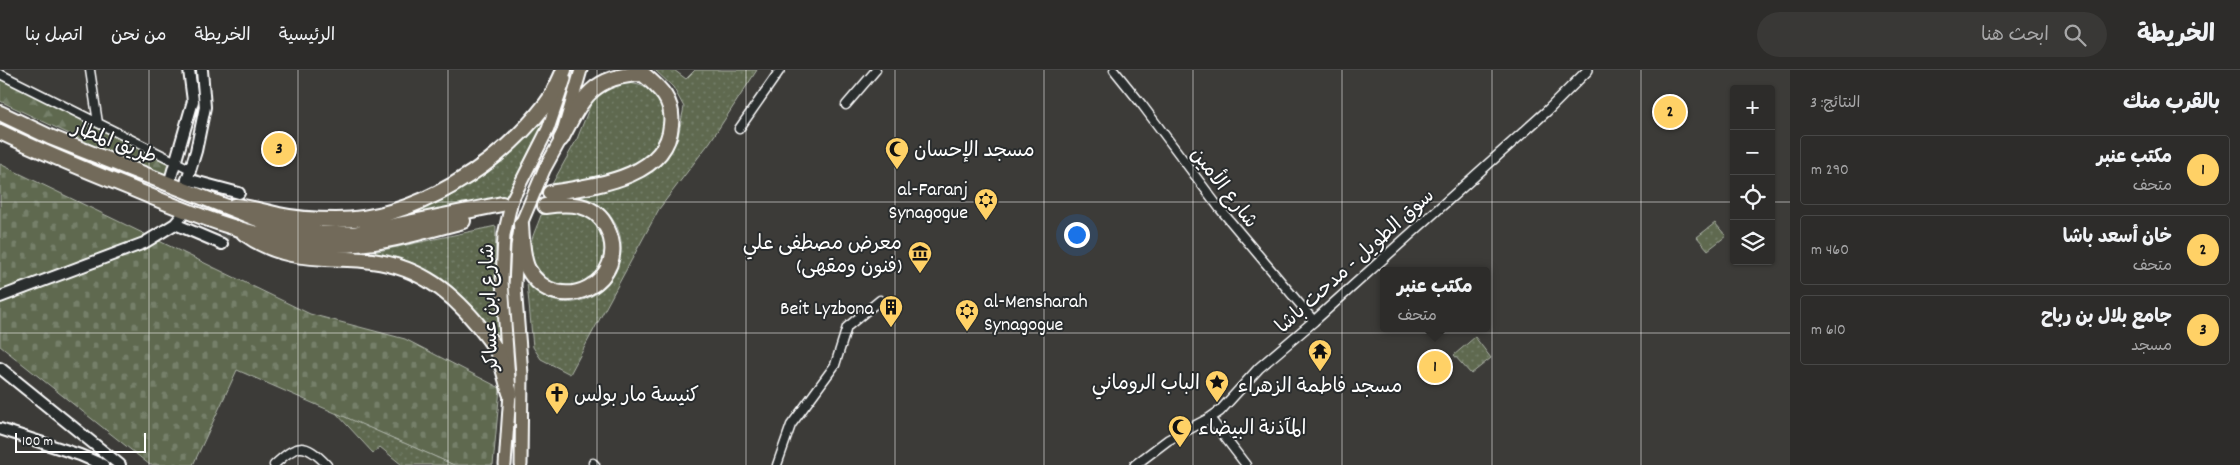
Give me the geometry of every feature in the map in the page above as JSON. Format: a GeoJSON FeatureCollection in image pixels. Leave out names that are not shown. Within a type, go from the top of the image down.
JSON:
{"type":"FeatureCollection","features":[{"type":"Feature","properties":{"kind":"highway"},"geometry":{"type":"LineString","coordinates":[[216,204],[252,207],[279,216],[335,220],[376,216],[416,204],[438,195],[459,182],[514,139],[548,102],[565,70]]}},
{"type":"Feature","properties":{"kind":"highway"},"geometry":{"type":"LineString","coordinates":[[521,224],[522,245],[528,269],[540,284],[556,292],[570,294],[594,285],[603,276],[613,258],[614,245],[602,218],[592,210],[547,200],[621,178],[639,170],[659,154],[668,142],[671,130],[671,105],[657,86],[642,72],[614,77],[595,88],[576,110],[561,139]]}},
{"type":"Feature","properties":{"kind":"highway","name":"طريق المطار"},"geometry":{"type":"LineString","coordinates":[[0,113],[50,137],[169,184],[187,179],[216,204],[270,224],[329,234],[353,234],[500,209],[368,244],[332,245],[303,243],[237,228],[186,211],[45,154],[0,132]]}},
{"type":"Feature","properties":{"kind":"highway"},"geometry":{"type":"LineString","coordinates":[[237,228],[260,244],[295,256],[364,260],[392,264],[419,274],[448,292],[488,337],[498,352],[510,393]]}},
{"type":"Feature","properties":{"kind":"main road"},"geometry":{"type":"LineString","coordinates":[[169,184],[193,101],[190,70]]}},
{"type":"Feature","properties":{"kind":"main road"},"geometry":{"type":"LineString","coordinates":[[202,70],[205,107],[187,179],[239,193]]}},
{"type":"Feature","properties":{"kind":"main road","name":"شارع ابن عساكر"},"geometry":{"type":"LineString","coordinates":[[505,465],[510,393],[502,280],[504,235],[512,200],[548,129],[565,70]]}},
{"type":"Feature","properties":{"kind":"main road","name":"شارع ابن عساكر"},"geometry":{"type":"LineString","coordinates":[[521,465],[522,374],[515,286],[517,246],[521,224],[544,170],[561,139],[581,70]]}},
{"type":"Feature","properties":{"kind":"main road"},"geometry":{"type":"LineString","coordinates":[[0,297],[137,246],[156,237],[175,224],[186,211]]}},
{"type":"Feature","properties":{"kind":"main road"},"geometry":{"type":"LineString","coordinates":[[175,224],[222,244]]}},
{"type":"Feature","properties":{"kind":"main road"},"geometry":{"type":"LineString","coordinates":[[0,368],[120,465]]}},
{"type":"Feature","properties":{"kind":"main road"},"geometry":{"type":"LineString","coordinates":[[0,428],[80,455],[103,465]]}},
{"type":"Feature","properties":{"kind":"main road"},"geometry":{"type":"LineString","coordinates":[[80,455],[88,450],[89,440]]}},
{"type":"Feature","properties":{"kind":"street"},"geometry":{"type":"LineString","coordinates":[[90,70],[98,123]]}},
{"type":"Feature","properties":{"kind":"street"},"geometry":{"type":"LineString","coordinates":[[739,129],[780,70]]}},
{"type":"Feature","properties":{"kind":"street"},"geometry":{"type":"LineString","coordinates":[[846,105],[876,70]]}},
{"type":"Feature","properties":{"kind":"street","name":"شارع الأمين"},"geometry":{"type":"LineString","coordinates":[[1114,70],[1144,106],[1220,209],[1314,321]]}},
{"type":"Feature","properties":{"kind":"street","name":"سوق الطويل - مدحت باشا"},"geometry":{"type":"LineString","coordinates":[[1135,465],[1168,440],[1220,411],[1259,368],[1314,321],[1547,110],[1588,70]]}},
{"type":"Feature","properties":{"kind":"street"},"geometry":{"type":"LineString","coordinates":[[0,74],[175,161],[187,179]]}},
{"type":"Feature","properties":{"kind":"street"},"geometry":{"type":"LineString","coordinates":[[776,465],[792,425],[835,365],[847,327],[880,300]]}},
{"type":"Feature","properties":{"kind":"street"},"geometry":{"type":"LineString","coordinates":[[1210,418],[1246,465]]}},
{"type":"Feature","properties":{"kind":"street"},"geometry":{"type":"LineString","coordinates":[[278,464],[293,449],[305,448],[311,450],[327,465]]}},
{"type":"Feature","properties":{"kind":"green space"},"geometry":{"type":"Polygon","coordinates":[[[655,70],[674,70],[686,79],[695,70],[757,70],[710,142],[659,209],[570,374],[541,359],[533,347],[527,283],[549,299],[566,303],[582,300],[596,294],[608,283],[616,270],[621,255],[621,239],[615,223],[607,212],[598,205],[572,195],[630,182],[644,175],[670,152],[678,137],[684,107],[673,87],[655,70]]]}},
{"type":"Feature","properties":{"kind":"green space"},"geometry":{"type":"Polygon","coordinates":[[[0,74],[175,161],[170,177],[99,148],[0,101],[0,74]]]}},
{"type":"Feature","properties":{"kind":"green space"},"geometry":{"type":"Polygon","coordinates":[[[626,83],[643,86],[648,89],[660,100],[663,106],[666,116],[665,125],[656,147],[632,167],[616,173],[551,186],[577,139],[592,101],[614,84],[626,83]]]}},
{"type":"Feature","properties":{"kind":"green space"},"geometry":{"type":"Polygon","coordinates":[[[553,101],[545,123],[506,198],[395,222],[399,216],[424,206],[553,101]]]}},
{"type":"Feature","properties":{"kind":"green space"},"geometry":{"type":"Polygon","coordinates":[[[0,164],[310,314],[405,339],[500,388],[493,465],[454,465],[237,370],[193,465],[150,465],[0,346],[0,164]]]}},
{"type":"Feature","properties":{"kind":"green space"},"geometry":{"type":"Polygon","coordinates":[[[563,209],[583,213],[594,219],[601,231],[605,247],[603,260],[597,271],[588,279],[576,285],[564,287],[552,284],[541,276],[533,265],[530,252],[532,238],[541,215],[563,209]]]}},
{"type":"Feature","properties":{"kind":"green space"},"geometry":{"type":"Polygon","coordinates":[[[1715,223],[1726,236],[1708,250],[1697,237],[1715,223]]]}},
{"type":"Feature","properties":{"kind":"green space"},"geometry":{"type":"Polygon","coordinates":[[[496,226],[495,263],[501,345],[476,312],[448,283],[420,267],[369,253],[496,226]]]}},
{"type":"Feature","properties":{"kind":"green space"},"geometry":{"type":"Polygon","coordinates":[[[1475,337],[1491,358],[1471,374],[1454,355],[1475,337]]]}},
{"type":"Feature","properties":{"kind":"green space"},"geometry":{"type":"Polygon","coordinates":[[[336,413],[454,465],[402,465],[380,447],[373,453],[336,413]]]}},
{"type":"Feature","properties":{"kind":"tunnel"},"geometry":{"type":"LineString","coordinates":[[222,244],[239,193]]}},
{"type":"Feature","properties":{"kind":"tunnel"},"geometry":{"type":"LineString","coordinates":[[502,204],[550,193]]}},
{"type":"Feature","properties":{"kind":"place","name":"خان أسعد باشا"},"geometry":{"type":"Point","coordinates":[1670,112]}},
{"type":"Feature","properties":{"kind":"place","name":"جامع بلال بن رباح"},"geometry":{"type":"Point","coordinates":[279,149]}},
{"type":"Feature","properties":{"kind":"place","name":"مسجد الإحسان"},"geometry":{"type":"Point","coordinates":[897,170]}},
{"type":"Feature","properties":{"kind":"place","name":"al-Faranj Synagogue"},"geometry":{"type":"Point","coordinates":[986,221]}},
{"type":"Feature","properties":{"kind":"place","name":"معرض مصطفى علي (فنون ومقهى)"},"geometry":{"type":"Point","coordinates":[920,274]}},
{"type":"Feature","properties":{"kind":"place","name":"Beit Lyzbona"},"geometry":{"type":"Point","coordinates":[891,328]}},
{"type":"Feature","properties":{"kind":"place","name":"al-Mensharah Synagogue"},"geometry":{"type":"Point","coordinates":[967,332]}},
{"type":"Feature","properties":{"kind":"place","name":"مكتب عنبر"},"geometry":{"type":"Point","coordinates":[1435,367]}},
{"type":"Feature","properties":{"kind":"place","name":"مسجد فاطمة الزهراء"},"geometry":{"type":"Point","coordinates":[1320,372]}},
{"type":"Feature","properties":{"kind":"place","name":"الباب الروماني"},"geometry":{"type":"Point","coordinates":[1217,403]}},
{"type":"Feature","properties":{"kind":"place","name":"كنيسة مار بولس"},"geometry":{"type":"Point","coordinates":[557,415]}},
{"type":"Feature","properties":{"kind":"place","name":"المآذنة البيضاء"},"geometry":{"type":"Point","coordinates":[1180,448]}}]}
